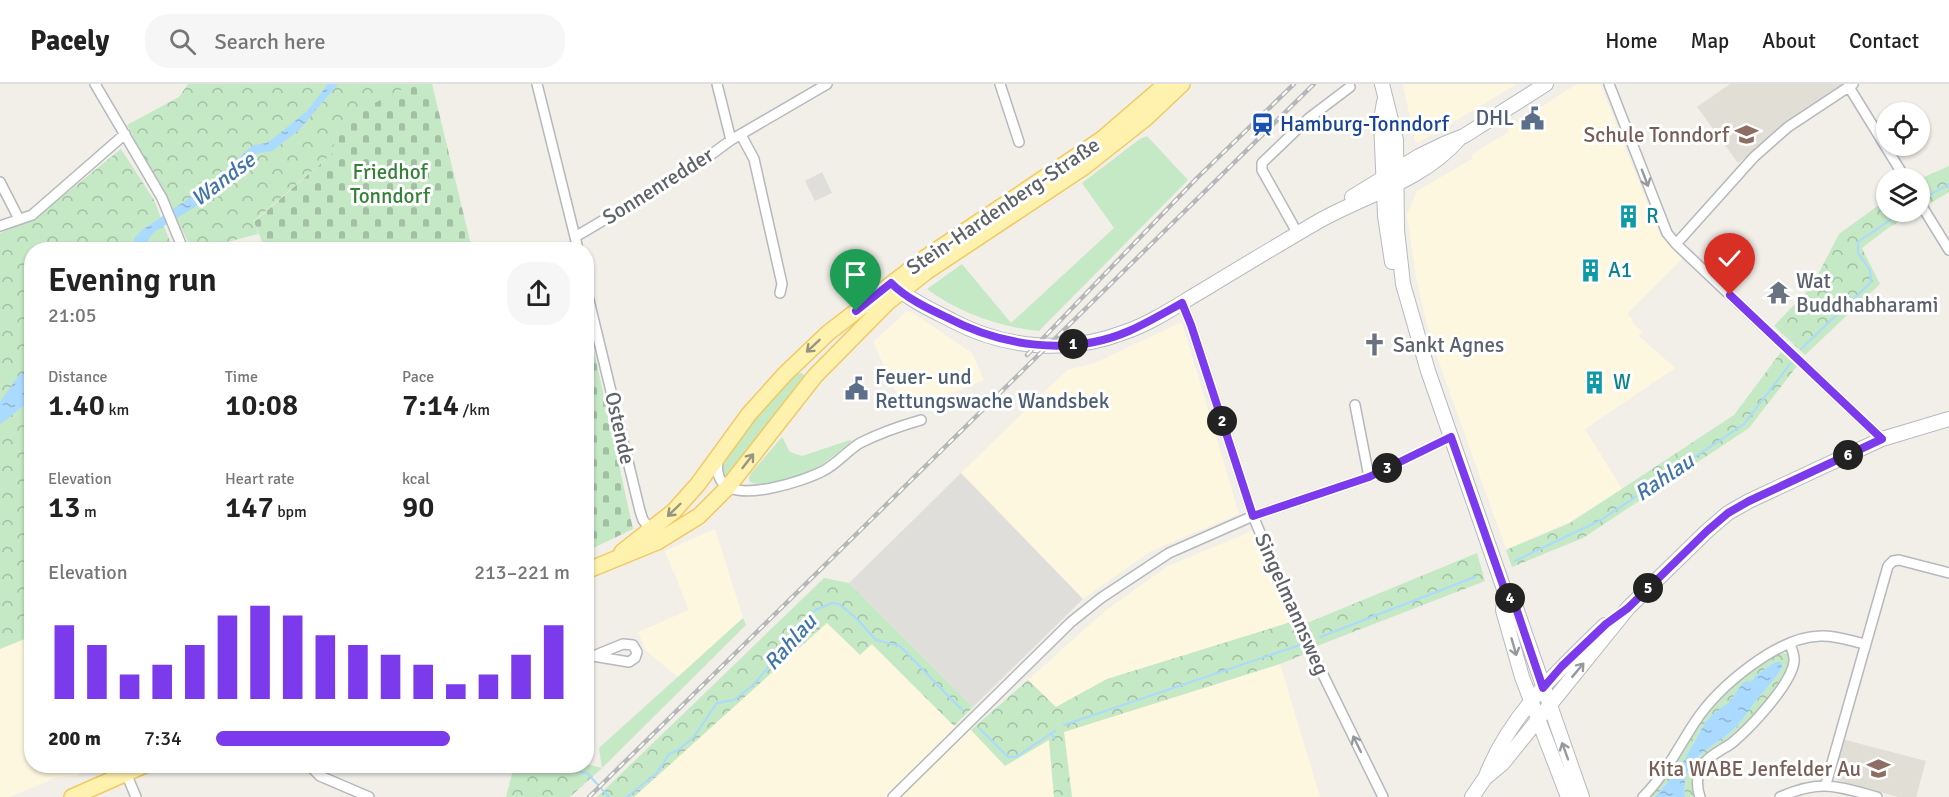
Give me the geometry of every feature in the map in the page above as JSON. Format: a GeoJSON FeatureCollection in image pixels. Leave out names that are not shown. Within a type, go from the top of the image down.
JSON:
{"type":"FeatureCollection","features":[{"type":"Feature","properties":{"kind":"main road","name":"Stein-Hardenberg-Straße"},"geometry":{"type":"LineString","coordinates":[[615,558],[674,511],[698,484],[749,414],[828,333],[1102,139],[1166,84]]}},
{"type":"Feature","properties":{"kind":"main road","name":"Stein-Hardenberg-Straße"},"geometry":{"type":"LineString","coordinates":[[615,558],[657,542],[708,509],[815,376],[896,287],[926,272],[1084,166],[1146,118],[1182,84]]}},
{"type":"Feature","properties":{"kind":"main road"},"geometry":{"type":"LineString","coordinates":[[896,287],[933,311],[975,332],[1007,341],[1038,345],[1080,344],[1111,337],[1137,327],[1182,303],[1322,220],[1342,203],[1388,185],[1436,161],[1459,139],[1546,84]]}},
{"type":"Feature","properties":{"kind":"main road"},"geometry":{"type":"LineString","coordinates":[[1383,90],[1395,130],[1397,169]]}},
{"type":"Feature","properties":{"kind":"main road"},"geometry":{"type":"LineString","coordinates":[[1383,90],[1382,120],[1388,185],[1385,216],[1393,266],[1403,284],[1428,371],[1505,591],[1514,602],[1582,797]]}},
{"type":"Feature","properties":{"kind":"main road"},"geometry":{"type":"LineString","coordinates":[[1388,185],[1397,169],[1446,142],[1459,139]]}},
{"type":"Feature","properties":{"kind":"main road"},"geometry":{"type":"LineString","coordinates":[[1485,778],[1503,763],[1628,608],[1728,513],[1882,439],[1949,419]]}},
{"type":"Feature","properties":{"kind":"main road"},"geometry":{"type":"LineString","coordinates":[[594,567],[615,558]]}},
{"type":"Feature","properties":{"kind":"main road"},"geometry":{"type":"LineString","coordinates":[[1505,591],[1503,610],[1531,702],[1568,797]]}},
{"type":"Feature","properties":{"kind":"main road"},"geometry":{"type":"LineString","coordinates":[[1472,797],[1485,778],[1494,755],[1531,702],[1567,661],[1606,624],[1628,608]]}},
{"type":"Feature","properties":{"kind":"main road"},"geometry":{"type":"LineString","coordinates":[[72,797],[126,773]]}},
{"type":"Feature","properties":{"kind":"street"},"geometry":{"type":"LineString","coordinates":[[95,84],[162,198],[181,242]]}},
{"type":"Feature","properties":{"kind":"street"},"geometry":{"type":"LineString","coordinates":[[537,84],[576,242]]}},
{"type":"Feature","properties":{"kind":"street"},"geometry":{"type":"LineString","coordinates":[[717,84],[731,140]]}},
{"type":"Feature","properties":{"kind":"street","name":"Sonnenredder"},"geometry":{"type":"LineString","coordinates":[[575,237],[697,165],[731,140],[827,84]]}},
{"type":"Feature","properties":{"kind":"street"},"geometry":{"type":"LineString","coordinates":[[1000,84],[1019,142]]}},
{"type":"Feature","properties":{"kind":"street"},"geometry":{"type":"LineString","coordinates":[[1609,84],[1667,233],[1882,439]]}},
{"type":"Feature","properties":{"kind":"street"},"geometry":{"type":"LineString","coordinates":[[1676,244],[1754,157],[1788,128],[1851,85],[1899,168]]}},
{"type":"Feature","properties":{"kind":"street"},"geometry":{"type":"LineString","coordinates":[[1298,234],[1262,170],[1262,163],[1309,118],[1350,87]]}},
{"type":"Feature","properties":{"kind":"street"},"geometry":{"type":"LineString","coordinates":[[0,226],[32,215],[125,134]]}},
{"type":"Feature","properties":{"kind":"street"},"geometry":{"type":"LineString","coordinates":[[741,135],[754,159],[783,284],[780,293]]}},
{"type":"Feature","properties":{"kind":"street"},"geometry":{"type":"LineString","coordinates":[[0,182],[19,219]]}},
{"type":"Feature","properties":{"kind":"street"},"geometry":{"type":"LineString","coordinates":[[1930,219],[1949,250]]}},
{"type":"Feature","properties":{"kind":"street","name":"Singelmannsweg"},"geometry":{"type":"LineString","coordinates":[[1182,303],[1253,516],[1303,634],[1383,797]]}},
{"type":"Feature","properties":{"kind":"street","name":"Ostende"},"geometry":{"type":"LineString","coordinates":[[594,321],[640,511],[643,520],[651,530]]}},
{"type":"Feature","properties":{"kind":"street"},"geometry":{"type":"LineString","coordinates":[[1354,405],[1369,477]]}},
{"type":"Feature","properties":{"kind":"street"},"geometry":{"type":"LineString","coordinates":[[698,484],[768,490],[814,476],[859,444],[890,430],[921,420]]}},
{"type":"Feature","properties":{"kind":"street"},"geometry":{"type":"LineString","coordinates":[[893,797],[1071,622],[1101,598],[1169,553],[1253,516],[1369,477],[1451,437]]}},
{"type":"Feature","properties":{"kind":"street"},"geometry":{"type":"LineString","coordinates":[[718,454],[718,475],[725,485]]}},
{"type":"Feature","properties":{"kind":"street"},"geometry":{"type":"LineString","coordinates":[[1826,784],[1887,568],[1891,562],[1896,560],[1949,573]]}},
{"type":"Feature","properties":{"kind":"street"},"geometry":{"type":"LineString","coordinates":[[1643,797],[1664,773],[1696,720],[1719,693],[1760,660],[1790,644],[1818,636],[1865,644]]}},
{"type":"Feature","properties":{"kind":"street"},"geometry":{"type":"LineString","coordinates":[[1700,797],[1697,779],[1703,764],[1753,723],[1777,694],[1792,670],[1794,660],[1790,644]]}},
{"type":"Feature","properties":{"kind":"street"},"geometry":{"type":"LineString","coordinates":[[126,773],[136,797]]}},
{"type":"Feature","properties":{"kind":"street"},"geometry":{"type":"LineString","coordinates":[[317,773],[369,797]]}},
{"type":"Feature","properties":{"kind":"street"},"geometry":{"type":"LineString","coordinates":[[1780,797],[1802,788],[1826,784],[1877,797]]}},
{"type":"Feature","properties":{"kind":"shaded area"},"geometry":{"type":"Polygon","coordinates":[[[1403,84],[1517,84],[1418,143],[1415,141],[1403,84]]]}},
{"type":"Feature","properties":{"kind":"shaded area"},"geometry":{"type":"Polygon","coordinates":[[[1577,84],[1600,84],[1660,235],[1683,258],[1627,314],[1642,332],[1639,336],[1675,368],[1585,429],[1622,489],[1569,522],[1506,549],[1431,340],[1416,278],[1407,215],[1417,191],[1472,159],[1472,154],[1509,132],[1507,129],[1577,84]]]}},
{"type":"Feature","properties":{"kind":"shaded area","name":"Schule Tonndorf"},"geometry":{"type":"Polygon","coordinates":[[[1730,84],[1849,84],[1738,163],[1697,107],[1730,84]]]}},
{"type":"Feature","properties":{"kind":"shaded area"},"geometry":{"type":"Polygon","coordinates":[[[822,172],[832,193],[815,201],[805,181],[822,172]]]}},
{"type":"Feature","properties":{"kind":"shaded area"},"geometry":{"type":"Polygon","coordinates":[[[907,311],[972,353],[984,380],[906,413],[873,342],[907,311]]]}},
{"type":"Feature","properties":{"kind":"shaded area"},"geometry":{"type":"Polygon","coordinates":[[[1182,322],[1239,514],[1151,551],[1083,599],[961,473],[1067,370],[1095,363],[1182,322]]]}},
{"type":"Feature","properties":{"kind":"shaded area"},"geometry":{"type":"Polygon","coordinates":[[[961,473],[1083,599],[973,707],[849,583],[961,473]]]}},
{"type":"Feature","properties":{"kind":"shaded area"},"geometry":{"type":"Polygon","coordinates":[[[715,529],[743,618],[678,677],[646,651],[638,632],[689,610],[665,551],[715,529]]]}},
{"type":"Feature","properties":{"kind":"shaded area"},"geometry":{"type":"Polygon","coordinates":[[[1252,531],[1291,622],[1107,679],[1055,708],[1028,680],[1105,611],[1168,566],[1252,531]]]}},
{"type":"Feature","properties":{"kind":"shaded area"},"geometry":{"type":"Polygon","coordinates":[[[827,622],[860,654],[871,644],[954,726],[971,730],[1005,766],[1049,740],[1054,797],[634,797],[827,622]]]}},
{"type":"Feature","properties":{"kind":"shaded area"},"geometry":{"type":"Polygon","coordinates":[[[24,639],[24,773],[83,773],[76,776],[57,777],[10,797],[0,797],[0,649],[24,639]]]}},
{"type":"Feature","properties":{"kind":"shaded area"},"geometry":{"type":"Polygon","coordinates":[[[1280,664],[1320,797],[1072,797],[1064,732],[1280,664]]]}},
{"type":"Feature","properties":{"kind":"shaded area","name":"Kita WABE Jenfelder Au"},"geometry":{"type":"Polygon","coordinates":[[[1842,739],[1926,761],[1916,797],[1898,797],[1837,780],[1833,776],[1842,739]]]}},
{"type":"Feature","properties":{"kind":"green space"},"geometry":{"type":"Polygon","coordinates":[[[188,84],[412,84],[346,121],[334,137],[334,152],[254,221],[258,234],[228,242],[188,242],[127,125],[179,97],[188,84]]]}},
{"type":"Feature","properties":{"kind":"green space","name":"Friedhof Tonndorf"},"geometry":{"type":"Polygon","coordinates":[[[412,84],[432,84],[470,242],[262,242],[254,222],[334,152],[334,137],[338,129],[368,106],[412,84]]]}},
{"type":"Feature","properties":{"kind":"green space"},"geometry":{"type":"Polygon","coordinates":[[[1147,136],[1188,180],[1039,331],[980,318],[939,298],[927,289],[962,264],[1011,323],[1114,228],[1082,183],[1147,136]]]}},
{"type":"Feature","properties":{"kind":"green space"},"geometry":{"type":"Polygon","coordinates":[[[121,149],[154,200],[170,242],[24,242],[24,639],[0,649],[0,233],[33,220],[121,149]]]}},
{"type":"Feature","properties":{"kind":"green space"},"geometry":{"type":"Polygon","coordinates":[[[1949,166],[1949,192],[1931,203],[1930,202],[1930,175],[1949,166]]]}},
{"type":"Feature","properties":{"kind":"green space"},"geometry":{"type":"Polygon","coordinates":[[[1876,207],[1876,222],[1898,222],[1862,248],[1880,284],[1805,355],[1774,326],[1812,286],[1839,234],[1876,207]]]}},
{"type":"Feature","properties":{"kind":"green space"},"geometry":{"type":"Polygon","coordinates":[[[594,351],[633,529],[594,547],[594,351]]]}},
{"type":"Feature","properties":{"kind":"green space"},"geometry":{"type":"Polygon","coordinates":[[[1781,352],[1797,366],[1749,428],[1583,538],[1512,567],[1506,550],[1570,523],[1734,415],[1781,352]]]}},
{"type":"Feature","properties":{"kind":"green space"},"geometry":{"type":"Polygon","coordinates":[[[801,373],[808,377],[730,479],[724,477],[721,464],[745,430],[790,375],[801,373]]]}},
{"type":"Feature","properties":{"kind":"green space"},"geometry":{"type":"Polygon","coordinates":[[[782,437],[790,452],[802,456],[852,441],[811,471],[775,483],[750,482],[751,473],[782,437]]]}},
{"type":"Feature","properties":{"kind":"green space"},"geometry":{"type":"Polygon","coordinates":[[[1477,553],[1485,581],[1317,646],[1307,623],[1477,553]]]}},
{"type":"Feature","properties":{"kind":"green space"},"geometry":{"type":"Polygon","coordinates":[[[824,578],[849,583],[973,707],[954,726],[872,644],[860,655],[827,623],[634,797],[597,797],[824,578]]]}},
{"type":"Feature","properties":{"kind":"green space"},"geometry":{"type":"Polygon","coordinates":[[[743,618],[746,625],[602,768],[599,748],[743,618]]]}},
{"type":"Feature","properties":{"kind":"green space"},"geometry":{"type":"Polygon","coordinates":[[[1291,622],[1305,654],[1280,664],[1064,732],[1072,797],[1054,797],[1049,740],[1005,766],[971,730],[1028,680],[1056,707],[1107,679],[1291,622]]]}},
{"type":"Feature","properties":{"kind":"green space"},"geometry":{"type":"Polygon","coordinates":[[[1786,653],[1790,656],[1790,663],[1761,707],[1740,730],[1705,755],[1696,765],[1693,773],[1695,797],[1685,797],[1687,772],[1692,763],[1740,722],[1782,668],[1775,662],[1755,676],[1752,681],[1743,684],[1728,703],[1705,723],[1679,769],[1655,797],[1647,797],[1672,768],[1694,731],[1720,697],[1770,658],[1786,653]]]}},
{"type":"Feature","properties":{"kind":"green space"},"geometry":{"type":"Polygon","coordinates":[[[594,766],[602,768],[570,797],[506,797],[512,773],[594,773],[594,766]]]}},
{"type":"Feature","properties":{"kind":"water","name":"Wandse"},"geometry":{"type":"Polygon","coordinates":[[[328,84],[338,84],[299,130],[272,151],[253,156],[198,205],[154,232],[148,242],[134,242],[142,230],[215,181],[247,150],[254,145],[267,143],[307,111],[328,84]]]}},
{"type":"Feature","properties":{"kind":"water"},"geometry":{"type":"Polygon","coordinates":[[[24,371],[24,405],[0,424],[0,402],[24,371]]]}},
{"type":"Feature","properties":{"kind":"water"},"geometry":{"type":"Polygon","coordinates":[[[1775,662],[1781,662],[1782,668],[1740,722],[1692,763],[1687,772],[1685,797],[1655,797],[1679,769],[1705,723],[1713,714],[1728,703],[1743,683],[1752,681],[1755,676],[1775,662]]]}},
{"type":"Feature","properties":{"kind":"waterway","name":"Rahlau"},"geometry":{"type":"LineString","coordinates":[[1930,195],[1949,184]]}},
{"type":"Feature","properties":{"kind":"waterway","name":"Rahlau"},"geometry":{"type":"LineString","coordinates":[[1801,349],[1871,282],[1870,270],[1858,253],[1858,242],[1887,222]]}},
{"type":"Feature","properties":{"kind":"waterway","name":"Rahlau"},"geometry":{"type":"LineString","coordinates":[[1515,561],[1601,520],[1744,424],[1790,364]]}},
{"type":"Feature","properties":{"kind":"waterway","name":"Rahlau"},"geometry":{"type":"LineString","coordinates":[[1320,637],[1475,577]]}},
{"type":"Feature","properties":{"kind":"waterway","name":"Rahlau"},"geometry":{"type":"LineString","coordinates":[[627,797],[657,773],[669,754],[693,738],[717,703],[734,700],[753,685],[767,669],[778,649],[789,646],[795,629],[815,610],[832,603],[839,604],[855,617],[876,640],[900,646],[962,710]]}},
{"type":"Feature","properties":{"kind":"waterway","name":"Rahlau"},"geometry":{"type":"LineString","coordinates":[[1064,725],[1300,645]]}},
{"type":"Feature","properties":{"kind":"waterway","name":"Rahlau"},"geometry":{"type":"LineString","coordinates":[[980,729],[1008,757],[1016,757],[1055,731]]}},
{"type":"Feature","properties":{"kind":"waterway","name":"Rahlau"},"geometry":{"type":"LineString","coordinates":[[1051,733],[1055,739]]}},
{"type":"Feature","properties":{"kind":"waterway","name":"Rahlau"},"geometry":{"type":"LineString","coordinates":[[587,773],[609,797]]}},
{"type":"Feature","properties":{"kind":"railway"},"geometry":{"type":"LineString","coordinates":[[1027,355],[1198,177],[1294,84]]}},
{"type":"Feature","properties":{"kind":"railway"},"geometry":{"type":"LineString","coordinates":[[589,797],[1314,84]]}},
{"type":"Feature","properties":{"kind":"place","name":"DHL"},"geometry":{"type":"Point","coordinates":[1532,118]}},
{"type":"Feature","properties":{"kind":"place","name":"Hamburg-Tonndorf"},"geometry":{"type":"Point","coordinates":[1262,124]}},
{"type":"Feature","properties":{"kind":"place","name":"Schule Tonndorf"},"geometry":{"type":"Point","coordinates":[1747,135]}},
{"type":"Feature","properties":{"kind":"place","name":"R"},"geometry":{"type":"Point","coordinates":[1628,216]}},
{"type":"Feature","properties":{"kind":"place","name":"A1"},"geometry":{"type":"Point","coordinates":[1590,270]}},
{"type":"Feature","properties":{"kind":"place","name":"Wat Buddhabharami"},"geometry":{"type":"Point","coordinates":[1778,293]}},
{"type":"Feature","properties":{"kind":"place","name":"Sankt Agnes"},"geometry":{"type":"Point","coordinates":[1375,345]}},
{"type":"Feature","properties":{"kind":"place","name":"W"},"geometry":{"type":"Point","coordinates":[1595,382]}},
{"type":"Feature","properties":{"kind":"place","name":"Feuer- und Rettungswache Wandsbek"},"geometry":{"type":"Point","coordinates":[857,389]}},
{"type":"Feature","properties":{"kind":"place","name":"Kita WABE Jenfelder Au"},"geometry":{"type":"Point","coordinates":[1879,769]}},
{"type":"Feature","properties":{"kind":"route"},"geometry":{"type":"LineString","coordinates":[[856,311],[891,283],[917,302],[975,332],[1016,343],[1056,345],[1088,342],[1128,332],[1182,303],[1253,516],[1369,477],[1451,437],[1505,591],[1514,602],[1543,688],[1562,666],[1606,624],[1628,608],[1728,513],[1882,439],[1730,295]]}}]}
